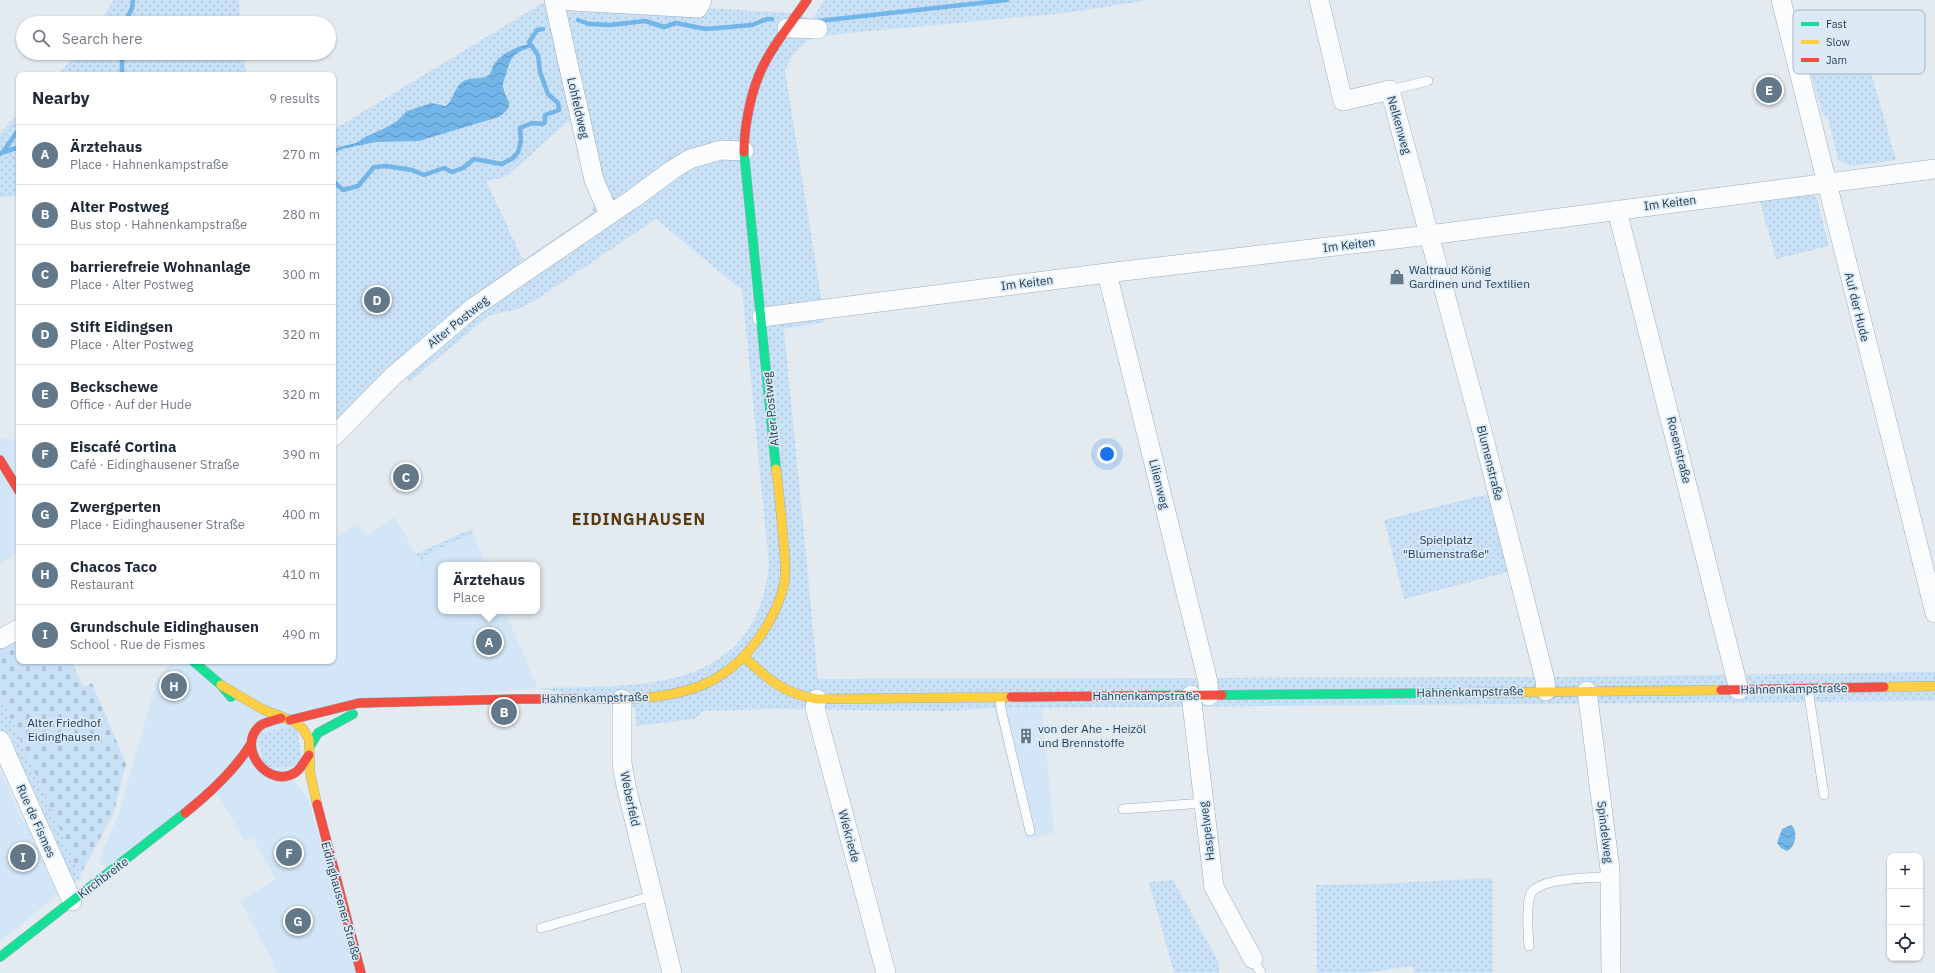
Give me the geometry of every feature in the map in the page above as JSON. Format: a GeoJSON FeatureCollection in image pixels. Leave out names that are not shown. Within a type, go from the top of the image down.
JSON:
{"type":"FeatureCollection","features":[{"type":"Feature","properties":{"kind":"street"},"geometry":{"type":"LineString","coordinates":[[554,0],[698,8],[702,0]]}},
{"type":"Feature","properties":{"kind":"street","name":"Lohfeldweg"},"geometry":{"type":"LineString","coordinates":[[554,0],[594,180],[610,214]]}},
{"type":"Feature","properties":{"kind":"street","name":"Alter Postweg"},"geometry":{"type":"LineString","coordinates":[[744,657],[760,637],[772,616],[784,584],[785,559],[762,317],[744,151],[746,123],[759,75],[787,28],[807,0]]}},
{"type":"Feature","properties":{"kind":"street","name":"Nelkenweg"},"geometry":{"type":"LineString","coordinates":[[1319,0],[1342,101],[1390,90],[1429,235]]}},
{"type":"Feature","properties":{"kind":"street","name":"Auf der Hude"},"geometry":{"type":"LineString","coordinates":[[1781,0],[1793,49]]}},
{"type":"Feature","properties":{"kind":"street"},"geometry":{"type":"LineString","coordinates":[[787,28],[818,29]]}},
{"type":"Feature","properties":{"kind":"street","name":"Auf der Hude"},"geometry":{"type":"LineString","coordinates":[[1799,74],[1935,613]]}},
{"type":"Feature","properties":{"kind":"street","name":"Alter Postweg"},"geometry":{"type":"LineString","coordinates":[[336,434],[392,377],[474,307],[690,159],[721,150],[744,151]]}},
{"type":"Feature","properties":{"kind":"street","name":"Im Keiten"},"geometry":{"type":"LineString","coordinates":[[762,317],[1106,273],[1429,235],[1935,169]]}},
{"type":"Feature","properties":{"kind":"street","name":"Rosenstraße"},"geometry":{"type":"LineString","coordinates":[[1617,210],[1739,690]]}},
{"type":"Feature","properties":{"kind":"street","name":"Blumenstraße"},"geometry":{"type":"LineString","coordinates":[[1429,235],[1544,672],[1546,691]]}},
{"type":"Feature","properties":{"kind":"street","name":"Lilienweg"},"geometry":{"type":"LineString","coordinates":[[1106,273],[1208,682],[1209,696]]}},
{"type":"Feature","properties":{"kind":"street"},"geometry":{"type":"LineString","coordinates":[[0,460],[16,486]]}},
{"type":"Feature","properties":{"kind":"street"},"geometry":{"type":"LineString","coordinates":[[0,640],[16,631]]}},
{"type":"Feature","properties":{"kind":"street","name":"Hahnenkampstraße"},"geometry":{"type":"LineString","coordinates":[[286,719],[359,703],[517,699],[622,699],[663,696],[694,687],[717,678],[744,657],[774,685],[800,697],[817,699],[1191,694],[1209,696],[1739,690],[1935,686]]}},
{"type":"Feature","properties":{"kind":"street"},"geometry":{"type":"LineString","coordinates":[[196,664],[221,685],[238,705]]}},
{"type":"Feature","properties":{"kind":"street"},"geometry":{"type":"LineString","coordinates":[[221,685],[262,709],[286,719],[303,729],[309,739],[310,746]]}},
{"type":"Feature","properties":{"kind":"street","name":"Spindelweg"},"geometry":{"type":"LineString","coordinates":[[1587,691],[1610,877],[1611,973]]}},
{"type":"Feature","properties":{"kind":"street","name":"Haspelweg"},"geometry":{"type":"LineString","coordinates":[[1191,694],[1214,886],[1257,966]]}},
{"type":"Feature","properties":{"kind":"street","name":"Weberfeld"},"geometry":{"type":"LineString","coordinates":[[622,699],[622,762],[626,786],[672,973]]}},
{"type":"Feature","properties":{"kind":"street","name":"Wiekriede"},"geometry":{"type":"LineString","coordinates":[[817,699],[815,708],[886,973]]}},
{"type":"Feature","properties":{"kind":"street","name":"Hahnenkampstraße"},"geometry":{"type":"LineString","coordinates":[[310,746],[318,733],[330,725],[362,710],[382,703]]}},
{"type":"Feature","properties":{"kind":"street"},"geometry":{"type":"LineString","coordinates":[[252,741],[256,732],[265,723],[286,719]]}},
{"type":"Feature","properties":{"kind":"street"},"geometry":{"type":"LineString","coordinates":[[250,725],[254,761],[262,770],[270,775],[282,777],[294,784]]}},
{"type":"Feature","properties":{"kind":"street","name":"Rue de Fismes"},"geometry":{"type":"LineString","coordinates":[[0,740],[72,901]]}},
{"type":"Feature","properties":{"kind":"street","name":"Kirchbreite"},"geometry":{"type":"LineString","coordinates":[[0,957],[205,797],[243,757],[252,741]]}},
{"type":"Feature","properties":{"kind":"street","name":"Eidinghausener Straße"},"geometry":{"type":"LineString","coordinates":[[310,746],[310,773],[322,829],[361,973]]}},
{"type":"Feature","properties":{"kind":"street","name":"Eidinghausener Straße"},"geometry":{"type":"LineString","coordinates":[[282,777],[289,776],[302,768],[309,755]]}},
{"type":"Feature","properties":{"kind":"street"},"geometry":{"type":"LineString","coordinates":[[252,772],[262,770]]}},
{"type":"Feature","properties":{"kind":"street","name":"Kirchbreite"},"geometry":{"type":"LineString","coordinates":[[205,797],[232,782]]}},
{"type":"Feature","properties":{"kind":"street","name":"Eidinghausener Straße"},"geometry":{"type":"LineString","coordinates":[[306,800],[322,829]]}},
{"type":"Feature","properties":{"kind":"lane"},"geometry":{"type":"LineString","coordinates":[[1390,90],[1428,81]]}},
{"type":"Feature","properties":{"kind":"lane"},"geometry":{"type":"LineString","coordinates":[[1808,689],[1824,795]]}},
{"type":"Feature","properties":{"kind":"lane"},"geometry":{"type":"LineString","coordinates":[[1000,697],[1001,710],[1030,831]]}},
{"type":"Feature","properties":{"kind":"lane"},"geometry":{"type":"LineString","coordinates":[[1123,809],[1203,803]]}},
{"type":"Feature","properties":{"kind":"lane"},"geometry":{"type":"LineString","coordinates":[[1529,946],[1530,896],[1537,886],[1550,882],[1610,877]]}},
{"type":"Feature","properties":{"kind":"lane"},"geometry":{"type":"LineString","coordinates":[[541,928],[652,896]]}},
{"type":"Feature","properties":{"kind":"shaded area"},"geometry":{"type":"Polygon","coordinates":[[[0,438],[16,441],[16,553],[0,565],[0,438]]]}},
{"type":"Feature","properties":{"kind":"shaded area"},"geometry":{"type":"Polygon","coordinates":[[[395,517],[423,566],[425,565],[422,557],[473,533],[485,562],[438,562],[438,614],[506,614],[538,688],[395,701],[299,720],[296,783],[308,799],[359,973],[276,973],[271,958],[240,901],[276,879],[252,837],[245,841],[217,793],[110,874],[99,859],[118,816],[157,680],[170,664],[336,664],[336,538],[358,524],[366,535],[395,517]]]}},
{"type":"Feature","properties":{"kind":"shaded area"},"geometry":{"type":"Polygon","coordinates":[[[994,708],[1042,708],[1054,833],[1027,839],[994,708]]]}},
{"type":"Feature","properties":{"kind":"shaded area"},"geometry":{"type":"Polygon","coordinates":[[[0,769],[23,822],[29,819],[62,891],[2,940],[0,937],[0,769]]]}},
{"type":"Feature","properties":{"kind":"green space"},"geometry":{"type":"Polygon","coordinates":[[[114,0],[239,0],[240,16],[104,16],[114,0]]]}},
{"type":"Feature","properties":{"kind":"green space","name":"Spielplatz \"Blumenstraße\""},"geometry":{"type":"Polygon","coordinates":[[[579,0],[789,13],[812,19],[825,0],[1150,0],[1065,13],[817,36],[797,50],[788,64],[785,71],[825,322],[784,329],[818,679],[1537,677],[1512,571],[1404,599],[1384,520],[1492,493],[1430,251],[1420,244],[1446,241],[1440,246],[1550,677],[1935,672],[1935,701],[994,708],[944,711],[771,709],[703,711],[694,719],[636,726],[635,707],[538,688],[615,686],[652,682],[686,674],[717,660],[742,638],[759,607],[769,564],[742,290],[656,219],[534,301],[518,309],[490,315],[409,382],[404,373],[336,444],[336,152],[342,149],[376,142],[419,141],[490,120],[507,94],[503,83],[508,64],[513,56],[519,51],[532,47],[531,45],[521,47],[505,54],[493,67],[488,76],[467,79],[461,82],[446,106],[431,103],[407,111],[396,122],[383,129],[356,143],[336,148],[336,128],[546,1],[579,0]],[[573,119],[567,122],[506,177],[486,181],[523,260],[591,214],[595,198],[573,119]]]}},
{"type":"Feature","properties":{"kind":"green space"},"geometry":{"type":"Polygon","coordinates":[[[72,60],[245,60],[246,72],[60,72],[72,60]]]}},
{"type":"Feature","properties":{"kind":"green space"},"geometry":{"type":"Polygon","coordinates":[[[1811,74],[1871,74],[1896,160],[1850,166],[1838,159],[1828,119],[1823,115],[1811,74]]]}},
{"type":"Feature","properties":{"kind":"green space"},"geometry":{"type":"Polygon","coordinates":[[[16,116],[16,196],[0,197],[0,133],[16,116]]]}},
{"type":"Feature","properties":{"kind":"green space"},"geometry":{"type":"Polygon","coordinates":[[[1808,193],[1817,198],[1829,246],[1776,259],[1759,199],[1808,193]]]}},
{"type":"Feature","properties":{"kind":"green space"},"geometry":{"type":"Polygon","coordinates":[[[471,529],[473,533],[422,557],[425,566],[423,566],[416,554],[471,529]]]}},
{"type":"Feature","properties":{"kind":"green space","name":"Alter Friedhof Eidinghausen"},"geometry":{"type":"Polygon","coordinates":[[[16,637],[16,664],[72,664],[83,687],[92,683],[126,764],[113,815],[80,875],[0,694],[0,645],[16,637]]]}},
{"type":"Feature","properties":{"kind":"green space"},"geometry":{"type":"Polygon","coordinates":[[[0,694],[81,877],[74,883],[51,843],[55,837],[49,824],[42,822],[37,812],[41,806],[30,782],[23,780],[11,752],[15,746],[9,734],[2,733],[0,728],[0,694]]]}},
{"type":"Feature","properties":{"kind":"green space"},"geometry":{"type":"Polygon","coordinates":[[[297,725],[302,765],[264,768],[258,734],[297,725]]]}},
{"type":"Feature","properties":{"kind":"green space"},"geometry":{"type":"Polygon","coordinates":[[[1493,878],[1493,973],[1414,973],[1413,966],[1365,973],[1317,973],[1316,885],[1493,878]]]}},
{"type":"Feature","properties":{"kind":"green space"},"geometry":{"type":"Polygon","coordinates":[[[1173,880],[1218,961],[1219,973],[1174,973],[1149,882],[1173,880]]]}},
{"type":"Feature","properties":{"kind":"water"},"geometry":{"type":"Polygon","coordinates":[[[530,44],[532,47],[517,53],[510,62],[503,86],[509,106],[508,109],[499,117],[419,141],[376,142],[342,149],[336,152],[336,148],[356,143],[396,122],[407,111],[431,103],[446,106],[459,85],[464,81],[489,75],[493,66],[504,54],[530,44]]]}},
{"type":"Feature","properties":{"kind":"water"},"geometry":{"type":"Polygon","coordinates":[[[1791,825],[1795,831],[1795,839],[1792,847],[1787,851],[1781,848],[1777,843],[1782,829],[1791,825]]]}},
{"type":"Feature","properties":{"kind":"waterway"},"geometry":{"type":"LineString","coordinates":[[128,16],[132,8],[133,0]]}},
{"type":"Feature","properties":{"kind":"waterway"},"geometry":{"type":"LineString","coordinates":[[818,21],[1007,0]]}},
{"type":"Feature","properties":{"kind":"waterway"},"geometry":{"type":"LineString","coordinates":[[578,20],[589,24],[610,25],[645,21],[664,27],[676,23],[706,29],[752,25],[767,19],[772,19]]}},
{"type":"Feature","properties":{"kind":"waterway"},"geometry":{"type":"LineString","coordinates":[[336,184],[343,190],[358,186],[374,167],[386,166],[412,170],[424,175],[444,168],[452,172],[463,168],[474,159],[502,164],[513,158],[518,152],[521,141],[520,128],[532,123],[543,124],[545,122],[545,115],[559,110],[558,103],[548,94],[540,72],[538,55],[529,42],[537,30],[543,29]]}},
{"type":"Feature","properties":{"kind":"waterway"},"geometry":{"type":"LineString","coordinates":[[122,60],[122,72]]}},
{"type":"Feature","properties":{"kind":"waterway"},"geometry":{"type":"LineString","coordinates":[[0,154],[16,133]]}},
{"type":"Feature","properties":{"kind":"waterway"},"geometry":{"type":"LineString","coordinates":[[4,152],[16,148]]}},
{"type":"Feature","properties":{"kind":"traffic: fast"},"geometry":{"type":"LineString","coordinates":[[744,152],[776,469]]}},
{"type":"Feature","properties":{"kind":"traffic: fast"},"geometry":{"type":"LineString","coordinates":[[196,664],[221,685],[231,697]]}},
{"type":"Feature","properties":{"kind":"traffic: fast"},"geometry":{"type":"LineString","coordinates":[[1222,695],[1455,693]]}},
{"type":"Feature","properties":{"kind":"traffic: fast"},"geometry":{"type":"LineString","coordinates":[[310,746],[318,733],[353,714]]}},
{"type":"Feature","properties":{"kind":"traffic: fast"},"geometry":{"type":"LineString","coordinates":[[0,957],[185,813]]}},
{"type":"Feature","properties":{"kind":"traffic: slow"},"geometry":{"type":"LineString","coordinates":[[618,699],[656,697],[696,688],[730,669],[741,660],[760,637],[780,598],[785,579],[785,554],[776,469]]}},
{"type":"Feature","properties":{"kind":"traffic: slow"},"geometry":{"type":"LineString","coordinates":[[744,657],[777,684],[805,697],[817,699],[1011,697]]}},
{"type":"Feature","properties":{"kind":"traffic: slow"},"geometry":{"type":"LineString","coordinates":[[221,685],[262,709],[295,722],[303,729],[309,739],[310,773],[317,804]]}},
{"type":"Feature","properties":{"kind":"traffic: slow"},"geometry":{"type":"LineString","coordinates":[[1884,687],[1935,686]]}},
{"type":"Feature","properties":{"kind":"traffic: slow"},"geometry":{"type":"LineString","coordinates":[[1455,693],[1721,690]]}},
{"type":"Feature","properties":{"kind":"traffic: jam"},"geometry":{"type":"LineString","coordinates":[[744,152],[748,113],[759,75],[769,55],[807,0]]}},
{"type":"Feature","properties":{"kind":"traffic: jam"},"geometry":{"type":"LineString","coordinates":[[0,460],[16,486]]}},
{"type":"Feature","properties":{"kind":"traffic: jam"},"geometry":{"type":"LineString","coordinates":[[1721,690],[1884,687]]}},
{"type":"Feature","properties":{"kind":"traffic: jam"},"geometry":{"type":"LineString","coordinates":[[1011,697],[1222,695]]}},
{"type":"Feature","properties":{"kind":"traffic: jam"},"geometry":{"type":"LineString","coordinates":[[290,720],[359,703],[517,699],[618,699]]}},
{"type":"Feature","properties":{"kind":"traffic: jam"},"geometry":{"type":"LineString","coordinates":[[281,718],[261,725],[254,734],[251,744],[253,754],[258,764],[275,776],[286,776],[298,771],[309,755]]}},
{"type":"Feature","properties":{"kind":"traffic: jam"},"geometry":{"type":"LineString","coordinates":[[185,813],[221,781],[251,744]]}},
{"type":"Feature","properties":{"kind":"traffic: jam"},"geometry":{"type":"LineString","coordinates":[[317,804],[361,973]]}},
{"type":"Feature","properties":{"kind":"place","name":"Beckschewe"},"geometry":{"type":"Point","coordinates":[1769,90]}},
{"type":"Feature","properties":{"kind":"place","name":"Waltraud König Gardinen und Textilien"},"geometry":{"type":"Point","coordinates":[1397,277]}},
{"type":"Feature","properties":{"kind":"place","name":"Stift Eidingsen"},"geometry":{"type":"Point","coordinates":[377,300]}},
{"type":"Feature","properties":{"kind":"place","name":"barrierefreie Wohnanlage"},"geometry":{"type":"Point","coordinates":[406,477]}},
{"type":"Feature","properties":{"kind":"place","name":"Ärztehaus"},"geometry":{"type":"Point","coordinates":[489,642]}},
{"type":"Feature","properties":{"kind":"place","name":"Chacos Taco"},"geometry":{"type":"Point","coordinates":[174,686]}},
{"type":"Feature","properties":{"kind":"place","name":"Alter Postweg"},"geometry":{"type":"Point","coordinates":[504,712]}},
{"type":"Feature","properties":{"kind":"place","name":"von der Ahe - Heizöl und Brennstoffe"},"geometry":{"type":"Point","coordinates":[1026,736]}},
{"type":"Feature","properties":{"kind":"place","name":"Eiscafé Cortina"},"geometry":{"type":"Point","coordinates":[289,853]}},
{"type":"Feature","properties":{"kind":"place","name":"Grundschule Eidinghausen"},"geometry":{"type":"Point","coordinates":[23,857]}},
{"type":"Feature","properties":{"kind":"place","name":"Zwergperten"},"geometry":{"type":"Point","coordinates":[298,921]}},
{"type":"Feature","properties":{"kind":"district","name":"EIDINGHAUSEN"},"geometry":{"type":"Point","coordinates":[639,519]}}]}
